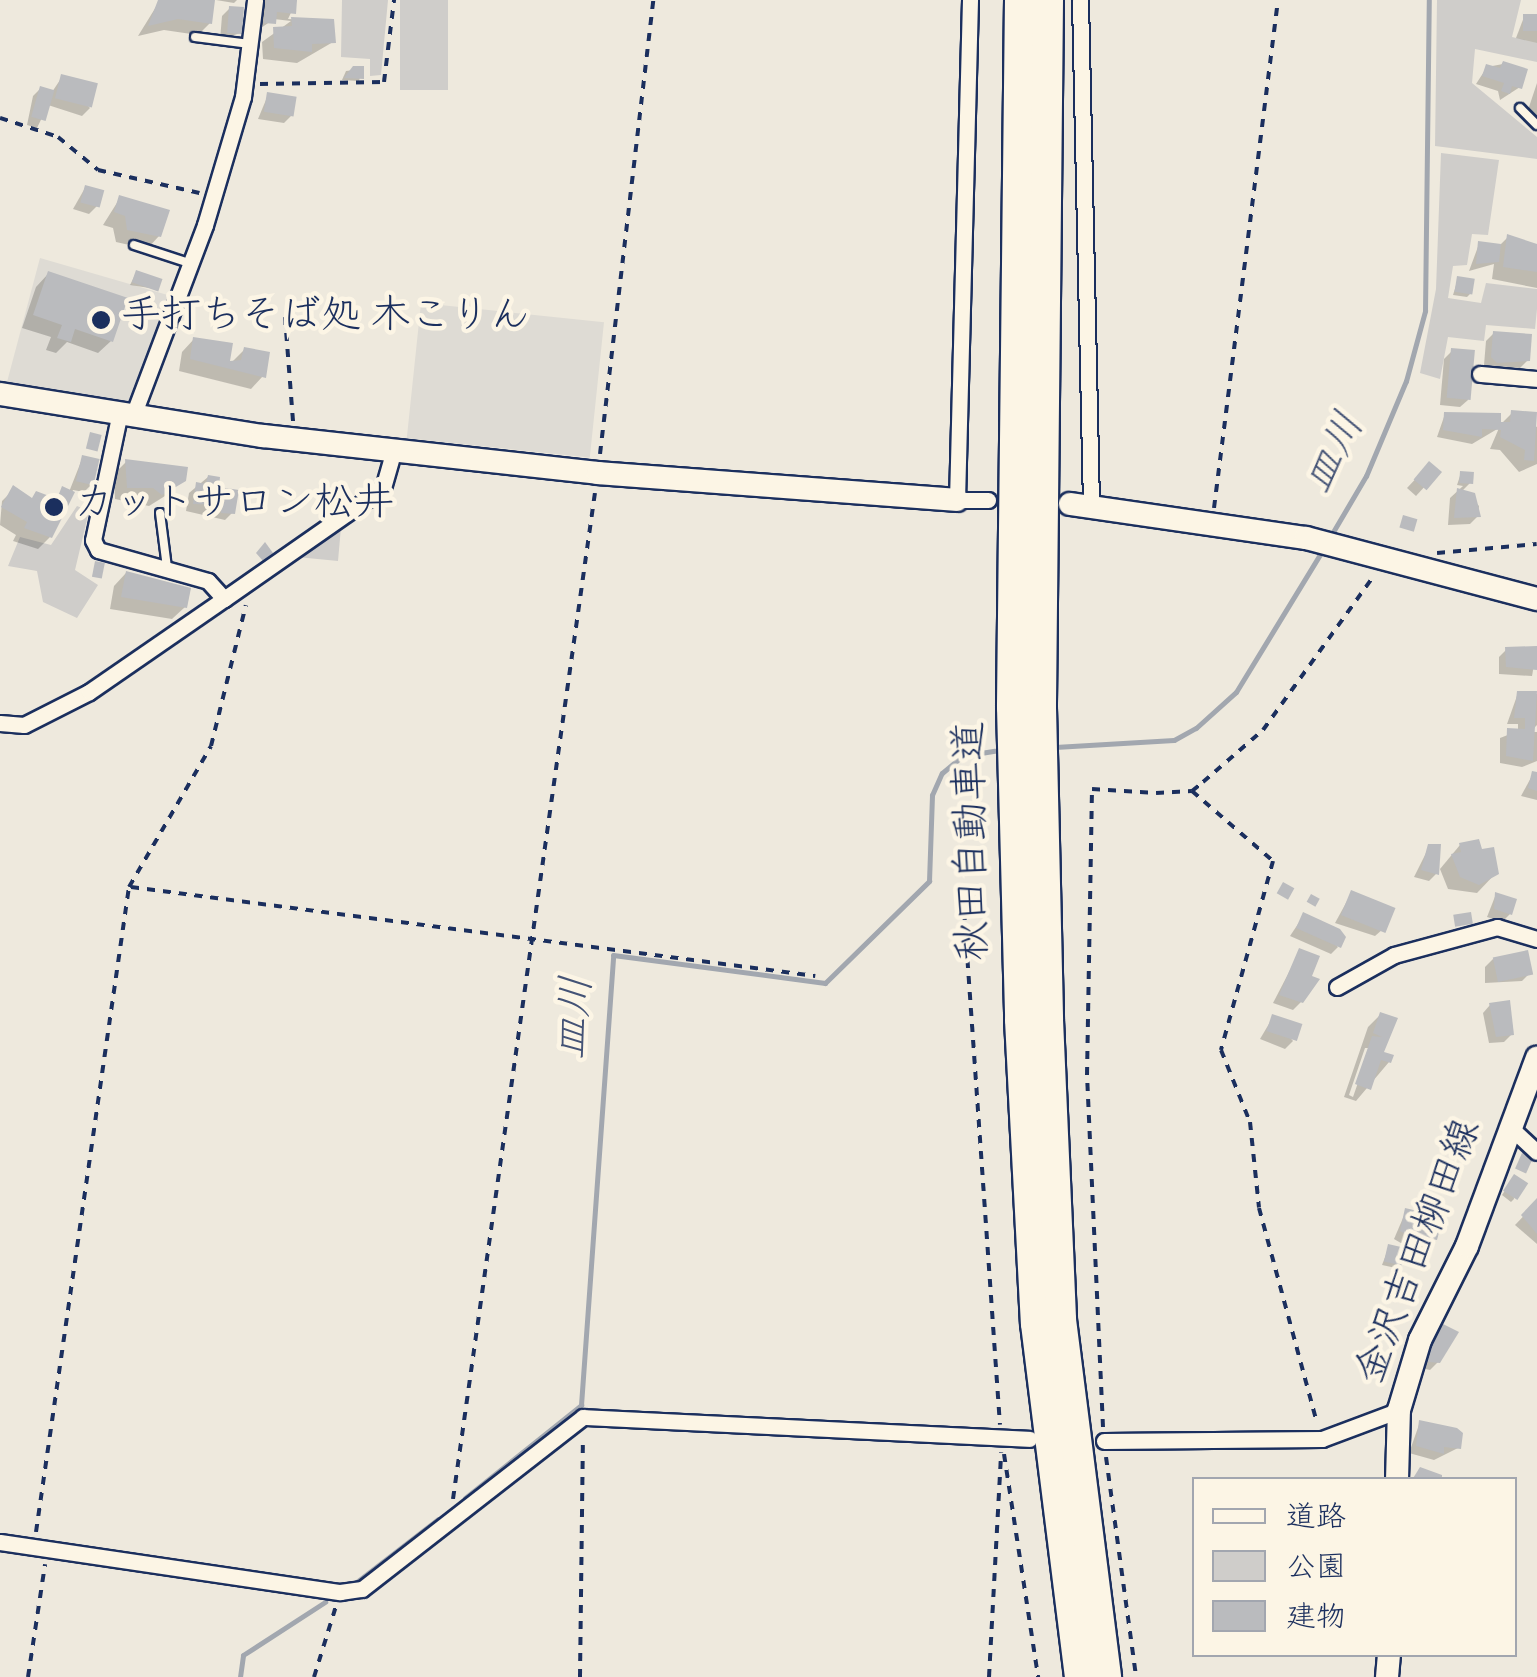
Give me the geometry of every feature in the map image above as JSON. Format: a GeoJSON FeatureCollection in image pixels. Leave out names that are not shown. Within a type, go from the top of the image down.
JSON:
{"type":"FeatureCollection","features":[{"type":"Feature","properties":{"kind":"highway","name":"秋田自動車道"},"geometry":{"type":"LineString","coordinates":[[1020,0],[1012,707],[1020,1020],[1036,1324],[1080,1677]]}},
{"type":"Feature","properties":{"kind":"highway","name":"秋田自動車道"},"geometry":{"type":"LineString","coordinates":[[1048,0],[1041,708],[1048,1020],[1061,1320],[1106,1677]]}},
{"type":"Feature","properties":{"kind":"street"},"geometry":{"type":"LineString","coordinates":[[231,594],[208,581],[98,550],[93,540],[127,412],[214,197],[245,84],[255,0]]}},
{"type":"Feature","properties":{"kind":"street"},"geometry":{"type":"LineString","coordinates":[[957,500],[970,0]]}},
{"type":"Feature","properties":{"kind":"street"},"geometry":{"type":"LineString","coordinates":[[1080,0],[1081,504],[1306,538],[1537,599]]}},
{"type":"Feature","properties":{"kind":"street"},"geometry":{"type":"LineString","coordinates":[[1480,374],[1537,379]]}},
{"type":"Feature","properties":{"kind":"street"},"geometry":{"type":"LineString","coordinates":[[0,394],[295,439],[598,474],[988,500]]}},
{"type":"Feature","properties":{"kind":"street"},"geometry":{"type":"LineString","coordinates":[[0,723],[24,725],[89,692],[231,594],[382,488],[394,450]]}},
{"type":"Feature","properties":{"kind":"street"},"geometry":{"type":"LineString","coordinates":[[1336,986],[1394,954],[1497,927],[1537,939]]}},
{"type":"Feature","properties":{"kind":"street","name":"金沢吉田柳田線"},"geometry":{"type":"LineString","coordinates":[[1397,1477],[1399,1410],[1420,1340],[1467,1246],[1537,1058]]}},
{"type":"Feature","properties":{"kind":"street"},"geometry":{"type":"LineString","coordinates":[[1511,1128],[1537,1152]]}},
{"type":"Feature","properties":{"kind":"street"},"geometry":{"type":"LineString","coordinates":[[1104,1441],[1322,1439],[1399,1410]]}},
{"type":"Feature","properties":{"kind":"street"},"geometry":{"type":"LineString","coordinates":[[0,1542],[340,1592],[362,1589],[583,1417],[1029,1439]]}},
{"type":"Feature","properties":{"kind":"lane"},"geometry":{"type":"LineString","coordinates":[[195,37],[250,44]]}},
{"type":"Feature","properties":{"kind":"lane"},"geometry":{"type":"LineString","coordinates":[[1520,108],[1537,125]]}},
{"type":"Feature","properties":{"kind":"lane"},"geometry":{"type":"LineString","coordinates":[[134,245],[190,263]]}},
{"type":"Feature","properties":{"kind":"lane"},"geometry":{"type":"LineString","coordinates":[[160,513],[167,570]]}},
{"type":"Feature","properties":{"kind":"path"},"geometry":{"type":"LineString","coordinates":[[245,84],[384,82],[394,0]]}},
{"type":"Feature","properties":{"kind":"path"},"geometry":{"type":"LineString","coordinates":[[449,1523],[598,474],[654,0]]}},
{"type":"Feature","properties":{"kind":"path"},"geometry":{"type":"LineString","coordinates":[[1212,522],[1278,0]]}},
{"type":"Feature","properties":{"kind":"path"},"geometry":{"type":"LineString","coordinates":[[0,118],[58,138],[98,170],[214,197]]}},
{"type":"Feature","properties":{"kind":"path"},"geometry":{"type":"LineString","coordinates":[[286,317],[295,439]]}},
{"type":"Feature","properties":{"kind":"path"},"geometry":{"type":"LineString","coordinates":[[1136,1677],[1104,1441],[1087,1075],[1092,790],[1192,790],[1263,730],[1389,562],[1442,552],[1537,544]]}},
{"type":"Feature","properties":{"kind":"path"},"geometry":{"type":"LineString","coordinates":[[28,1677],[40,1548],[129,887],[211,746],[246,605],[231,594]]}},
{"type":"Feature","properties":{"kind":"path"},"geometry":{"type":"LineString","coordinates":[[1192,790],[1272,861],[1220,1050],[1250,1122],[1259,1208],[1322,1439]]}},
{"type":"Feature","properties":{"kind":"path"},"geometry":{"type":"LineString","coordinates":[[129,887],[816,976]]}},
{"type":"Feature","properties":{"kind":"path"},"geometry":{"type":"LineString","coordinates":[[963,896],[1002,1439],[1038,1677]]}},
{"type":"Feature","properties":{"kind":"path"},"geometry":{"type":"LineString","coordinates":[[580,1677],[583,1417]]}},
{"type":"Feature","properties":{"kind":"path"},"geometry":{"type":"LineString","coordinates":[[989,1677],[1002,1439]]}},
{"type":"Feature","properties":{"kind":"path"},"geometry":{"type":"LineString","coordinates":[[314,1677],[340,1592]]}},
{"type":"Feature","properties":{"kind":"shaded area"},"geometry":{"type":"Polygon","coordinates":[[[40,258],[171,296],[130,404],[7,382],[40,258]]]}},
{"type":"Feature","properties":{"kind":"shaded area"},"geometry":{"type":"Polygon","coordinates":[[[421,303],[604,322],[590,457],[407,438],[421,303]]]}},
{"type":"Feature","properties":{"kind":"green space"},"geometry":{"type":"Polygon","coordinates":[[[342,0],[388,0],[381,75],[370,76],[370,59],[341,57],[342,0]]]}},
{"type":"Feature","properties":{"kind":"green space"},"geometry":{"type":"Polygon","coordinates":[[[400,0],[448,0],[448,90],[400,90],[400,0]]]}},
{"type":"Feature","properties":{"kind":"green space"},"geometry":{"type":"Polygon","coordinates":[[[1437,0],[1521,0],[1512,37],[1537,43],[1537,62],[1475,49],[1472,83],[1537,137],[1537,159],[1435,146],[1437,0]]]}},
{"type":"Feature","properties":{"kind":"green space"},"geometry":{"type":"Polygon","coordinates":[[[1441,153],[1499,160],[1488,235],[1472,234],[1467,265],[1453,266],[1448,298],[1481,303],[1486,283],[1537,289],[1537,309],[1535,329],[1486,325],[1484,341],[1448,337],[1440,379],[1420,373],[1436,289],[1441,153]]]}},
{"type":"Feature","properties":{"kind":"green space"},"geometry":{"type":"Polygon","coordinates":[[[77,506],[89,511],[75,570],[98,585],[77,618],[43,602],[37,571],[8,566],[20,537],[51,545],[77,506]]]}},
{"type":"Feature","properties":{"kind":"green space"},"geometry":{"type":"Polygon","coordinates":[[[341,527],[338,561],[297,557],[316,544],[341,527]]]}},
{"type":"Feature","properties":{"kind":"building"},"geometry":{"type":"Polygon","coordinates":[[[158,0],[215,0],[212,24],[178,19],[148,26],[158,0]]]}},
{"type":"Feature","properties":{"kind":"building"},"geometry":{"type":"Polygon","coordinates":[[[266,0],[297,0],[296,14],[277,12],[276,24],[264,23],[266,0]]]}},
{"type":"Feature","properties":{"kind":"building"},"geometry":{"type":"Polygon","coordinates":[[[229,6],[244,7],[242,34],[227,33],[229,6]]]}},
{"type":"Feature","properties":{"kind":"building"},"geometry":{"type":"Polygon","coordinates":[[[1523,14],[1537,14],[1537,31],[1523,31],[1523,14]]]}},
{"type":"Feature","properties":{"kind":"building"},"geometry":{"type":"Polygon","coordinates":[[[291,17],[334,19],[336,43],[312,44],[312,52],[274,48],[273,27],[292,26],[291,17]]]}},
{"type":"Feature","properties":{"kind":"building"},"geometry":{"type":"Polygon","coordinates":[[[1503,61],[1528,69],[1522,89],[1512,86],[1510,94],[1501,91],[1504,83],[1482,76],[1486,64],[1500,68],[1503,61]]]}},
{"type":"Feature","properties":{"kind":"building"},"geometry":{"type":"Polygon","coordinates":[[[353,66],[364,66],[364,79],[344,78],[353,66]]]}},
{"type":"Feature","properties":{"kind":"building"},"geometry":{"type":"Polygon","coordinates":[[[61,74],[98,83],[92,107],[55,98],[61,74]]]}},
{"type":"Feature","properties":{"kind":"building"},"geometry":{"type":"Polygon","coordinates":[[[40,86],[54,90],[46,121],[31,117],[40,86]]]}},
{"type":"Feature","properties":{"kind":"building"},"geometry":{"type":"Polygon","coordinates":[[[267,92],[297,97],[294,116],[264,112],[267,92]]]}},
{"type":"Feature","properties":{"kind":"building"},"geometry":{"type":"Polygon","coordinates":[[[85,185],[104,190],[100,208],[80,202],[85,185]]]}},
{"type":"Feature","properties":{"kind":"building"},"geometry":{"type":"Polygon","coordinates":[[[119,195],[170,210],[161,237],[127,230],[125,216],[114,212],[119,195]]]}},
{"type":"Feature","properties":{"kind":"building"},"geometry":{"type":"Polygon","coordinates":[[[1507,234],[1537,244],[1537,272],[1503,267],[1507,234]]]}},
{"type":"Feature","properties":{"kind":"building"},"geometry":{"type":"Polygon","coordinates":[[[1478,241],[1501,244],[1499,262],[1476,264],[1478,241]]]}},
{"type":"Feature","properties":{"kind":"building"},"geometry":{"type":"Polygon","coordinates":[[[136,270],[162,279],[158,291],[132,282],[136,270]]]}},
{"type":"Feature","properties":{"kind":"building"},"geometry":{"type":"Polygon","coordinates":[[[48,271],[128,298],[113,342],[75,329],[71,342],[57,338],[62,325],[33,315],[48,271]]]}},
{"type":"Feature","properties":{"kind":"building"},"geometry":{"type":"Polygon","coordinates":[[[1457,276],[1475,279],[1472,295],[1454,292],[1457,276]]]}},
{"type":"Feature","properties":{"kind":"building"},"geometry":{"type":"Polygon","coordinates":[[[1493,331],[1532,334],[1530,361],[1497,363],[1491,357],[1493,331]]]}},
{"type":"Feature","properties":{"kind":"building"},"geometry":{"type":"Polygon","coordinates":[[[193,337],[233,343],[230,361],[241,360],[244,347],[270,352],[266,378],[190,359],[193,337]]]}},
{"type":"Feature","properties":{"kind":"building"},"geometry":{"type":"Polygon","coordinates":[[[1451,348],[1475,350],[1471,400],[1447,398],[1451,348]]]}},
{"type":"Feature","properties":{"kind":"building"},"geometry":{"type":"Polygon","coordinates":[[[1511,410],[1537,412],[1534,461],[1524,460],[1525,450],[1500,437],[1501,430],[1482,429],[1482,437],[1443,430],[1444,412],[1501,413],[1501,422],[1510,422],[1511,410]]]}},
{"type":"Feature","properties":{"kind":"building"},"geometry":{"type":"Polygon","coordinates":[[[90,432],[102,435],[98,451],[86,448],[90,432]]]}},
{"type":"Feature","properties":{"kind":"building"},"geometry":{"type":"Polygon","coordinates":[[[82,455],[100,459],[93,485],[76,481],[82,455]]]}},
{"type":"Feature","properties":{"kind":"building"},"geometry":{"type":"Polygon","coordinates":[[[125,459],[188,467],[186,481],[162,495],[153,488],[127,488],[125,459]]]}},
{"type":"Feature","properties":{"kind":"building"},"geometry":{"type":"Polygon","coordinates":[[[1429,461],[1442,472],[1427,490],[1414,479],[1429,461]]]}},
{"type":"Feature","properties":{"kind":"building"},"geometry":{"type":"Polygon","coordinates":[[[1460,471],[1474,472],[1473,484],[1459,483],[1460,471]]]}},
{"type":"Feature","properties":{"kind":"building"},"geometry":{"type":"Polygon","coordinates":[[[208,475],[220,477],[219,487],[239,490],[235,514],[221,513],[221,505],[193,504],[196,482],[206,484],[208,475]]]}},
{"type":"Feature","properties":{"kind":"building"},"geometry":{"type":"Polygon","coordinates":[[[13,485],[32,498],[36,491],[57,499],[62,486],[75,492],[52,538],[24,528],[27,522],[1,507],[13,485]]]}},
{"type":"Feature","properties":{"kind":"building"},"geometry":{"type":"Polygon","coordinates":[[[1457,488],[1475,493],[1481,517],[1454,518],[1457,488]]]}},
{"type":"Feature","properties":{"kind":"building"},"geometry":{"type":"Polygon","coordinates":[[[1403,515],[1417,519],[1414,532],[1399,527],[1403,515]]]}},
{"type":"Feature","properties":{"kind":"building"},"geometry":{"type":"Polygon","coordinates":[[[265,542],[273,553],[263,561],[256,553],[265,542]]]}},
{"type":"Feature","properties":{"kind":"building"},"geometry":{"type":"Polygon","coordinates":[[[95,561],[105,563],[102,579],[92,577],[95,561]]]}},
{"type":"Feature","properties":{"kind":"building"},"geometry":{"type":"Polygon","coordinates":[[[126,571],[191,588],[187,608],[121,597],[126,571]]]}},
{"type":"Feature","properties":{"kind":"building"},"geometry":{"type":"Polygon","coordinates":[[[1537,646],[1537,670],[1506,667],[1505,647],[1537,646]]]}},
{"type":"Feature","properties":{"kind":"building"},"geometry":{"type":"Polygon","coordinates":[[[1517,691],[1537,691],[1533,761],[1506,756],[1507,728],[1525,729],[1525,718],[1514,718],[1517,691]]]}},
{"type":"Feature","properties":{"kind":"building"},"geometry":{"type":"Polygon","coordinates":[[[1532,771],[1537,772],[1537,791],[1528,788],[1532,771]]]}},
{"type":"Feature","properties":{"kind":"building"},"geometry":{"type":"Polygon","coordinates":[[[1479,839],[1482,849],[1494,847],[1499,874],[1479,885],[1460,877],[1451,854],[1461,852],[1459,843],[1479,839]]]}},
{"type":"Feature","properties":{"kind":"building"},"geometry":{"type":"Polygon","coordinates":[[[1428,844],[1441,844],[1439,875],[1421,870],[1428,844]]]}},
{"type":"Feature","properties":{"kind":"building"},"geometry":{"type":"Polygon","coordinates":[[[1283,882],[1294,888],[1288,900],[1277,893],[1283,882]]]}},
{"type":"Feature","properties":{"kind":"building"},"geometry":{"type":"Polygon","coordinates":[[[1351,890],[1396,908],[1385,933],[1341,915],[1351,890]]]}},
{"type":"Feature","properties":{"kind":"building"},"geometry":{"type":"Polygon","coordinates":[[[1495,892],[1517,899],[1512,915],[1494,909],[1495,892]]]}},
{"type":"Feature","properties":{"kind":"building"},"geometry":{"type":"Polygon","coordinates":[[[1311,894],[1320,899],[1315,907],[1307,902],[1311,894]]]}},
{"type":"Feature","properties":{"kind":"building"},"geometry":{"type":"Polygon","coordinates":[[[1303,912],[1340,929],[1346,937],[1341,948],[1296,928],[1303,912]]]}},
{"type":"Feature","properties":{"kind":"building"},"geometry":{"type":"Polygon","coordinates":[[[1471,912],[1473,924],[1455,927],[1453,915],[1471,912]]]}},
{"type":"Feature","properties":{"kind":"building"},"geometry":{"type":"Polygon","coordinates":[[[1299,948],[1320,956],[1312,976],[1320,979],[1303,1003],[1279,995],[1299,948]]]}},
{"type":"Feature","properties":{"kind":"building"},"geometry":{"type":"Polygon","coordinates":[[[1528,950],[1533,974],[1498,982],[1493,957],[1528,950]]]}},
{"type":"Feature","properties":{"kind":"building"},"geometry":{"type":"Polygon","coordinates":[[[1510,1000],[1514,1035],[1496,1037],[1489,1003],[1510,1000]]]}},
{"type":"Feature","properties":{"kind":"building"},"geometry":{"type":"Polygon","coordinates":[[[1380,1012],[1398,1018],[1384,1052],[1394,1055],[1391,1063],[1381,1060],[1371,1090],[1355,1084],[1372,1036],[1382,1037],[1373,1033],[1380,1012]]]}},
{"type":"Feature","properties":{"kind":"building"},"geometry":{"type":"Polygon","coordinates":[[[1272,1014],[1302,1024],[1297,1041],[1266,1031],[1272,1014]]]}},
{"type":"Feature","properties":{"kind":"building"},"geometry":{"type":"Polygon","coordinates":[[[1522,1153],[1533,1158],[1526,1173],[1515,1169],[1522,1153]]]}},
{"type":"Feature","properties":{"kind":"building"},"geometry":{"type":"Polygon","coordinates":[[[1514,1174],[1528,1183],[1517,1200],[1503,1191],[1514,1174]]]}},
{"type":"Feature","properties":{"kind":"building"},"geometry":{"type":"Polygon","coordinates":[[[1537,1198],[1537,1234],[1521,1215],[1537,1198]]]}},
{"type":"Feature","properties":{"kind":"building"},"geometry":{"type":"Polygon","coordinates":[[[1405,1208],[1443,1217],[1437,1240],[1423,1237],[1421,1242],[1400,1231],[1405,1208]]]}},
{"type":"Feature","properties":{"kind":"building"},"geometry":{"type":"Polygon","coordinates":[[[1388,1244],[1406,1248],[1401,1266],[1384,1262],[1388,1244]]]}},
{"type":"Feature","properties":{"kind":"building"},"geometry":{"type":"Polygon","coordinates":[[[1443,1324],[1459,1332],[1440,1363],[1429,1362],[1423,1359],[1443,1324]]]}},
{"type":"Feature","properties":{"kind":"building"},"geometry":{"type":"Polygon","coordinates":[[[1419,1420],[1457,1428],[1463,1433],[1461,1449],[1444,1447],[1444,1454],[1416,1446],[1419,1420]]]}},
{"type":"Feature","properties":{"kind":"building"},"geometry":{"type":"Polygon","coordinates":[[[1420,1467],[1442,1475],[1442,1477],[1414,1477],[1420,1467]]]}},
{"type":"Feature","properties":{"kind":"waterway","name":"皿川"},"geometry":{"type":"LineString","coordinates":[[1330,537],[1366,476],[1406,381],[1425,311],[1429,0]]}},
{"type":"Feature","properties":{"kind":"waterway","name":"皿川"},"geometry":{"type":"LineString","coordinates":[[1055,747],[1174,740],[1196,728],[1236,692],[1322,551]]}},
{"type":"Feature","properties":{"kind":"waterway","name":"皿川"},"geometry":{"type":"LineString","coordinates":[[465,1498],[581,1405],[613,955],[825,983],[929,881],[932,795],[942,773],[962,756],[995,751]]}},
{"type":"Feature","properties":{"kind":"waterway","name":"皿川"},"geometry":{"type":"LineString","coordinates":[[354,1584],[438,1519]]}},
{"type":"Feature","properties":{"kind":"waterway","name":"皿川"},"geometry":{"type":"LineString","coordinates":[[240,1677],[243,1655],[325,1602]]}},
{"type":"Feature","properties":{"kind":"place","name":"手打ちそば処 木こりん"},"geometry":{"type":"Point","coordinates":[101,320]}},
{"type":"Feature","properties":{"kind":"place","name":"カットサロン松井"},"geometry":{"type":"Point","coordinates":[54,507]}}]}
